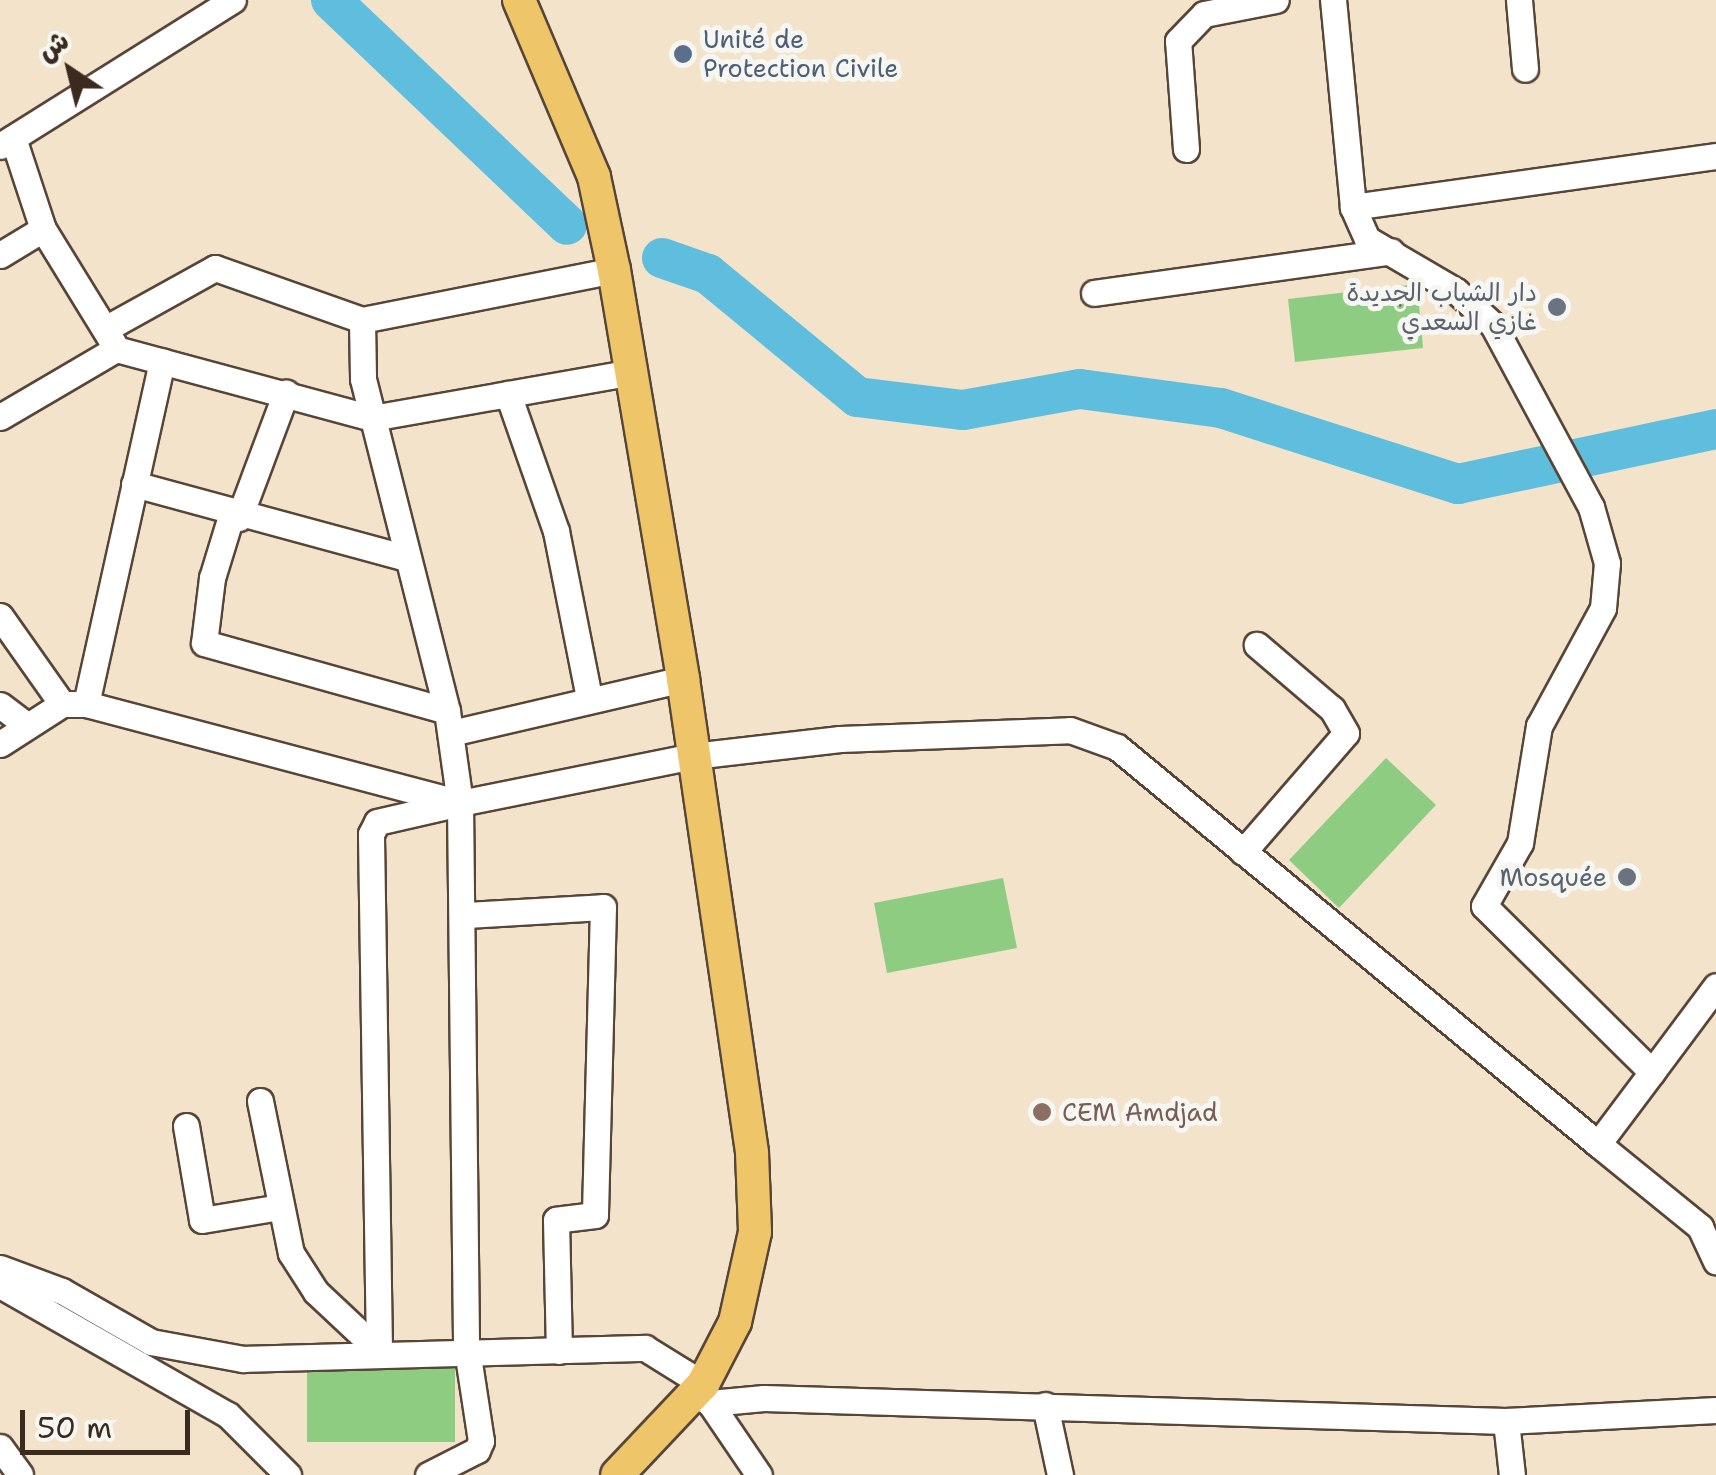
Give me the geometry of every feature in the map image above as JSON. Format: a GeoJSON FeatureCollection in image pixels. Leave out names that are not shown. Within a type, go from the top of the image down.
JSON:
{"type":"FeatureCollection","features":[{"type":"Feature","properties":{"kind":"main road"},"geometry":{"type":"LineString","coordinates":[[519,0],[594,177],[614,270],[684,679],[752,1153],[754,1232],[735,1322],[703,1394],[617,1475]]}},
{"type":"Feature","properties":{"kind":"street"},"geometry":{"type":"LineString","coordinates":[[233,0],[7,142],[43,229],[110,339],[162,362],[372,418],[632,372]]}},
{"type":"Feature","properties":{"kind":"street"},"geometry":{"type":"LineString","coordinates":[[1186,149],[1178,42],[1204,14],[1276,0]]}},
{"type":"Feature","properties":{"kind":"street"},"geometry":{"type":"LineString","coordinates":[[1333,0],[1352,207],[1367,238],[1456,292],[1493,325],[1546,415],[1590,507],[1607,564],[1602,608],[1544,713],[1520,843],[1484,906],[1652,1072]]}},
{"type":"Feature","properties":{"kind":"street"},"geometry":{"type":"LineString","coordinates":[[1519,0],[1524,69]]}},
{"type":"Feature","properties":{"kind":"street"},"geometry":{"type":"LineString","coordinates":[[1352,207],[1716,156]]}},
{"type":"Feature","properties":{"kind":"street"},"geometry":{"type":"LineString","coordinates":[[0,255],[43,229]]}},
{"type":"Feature","properties":{"kind":"street"},"geometry":{"type":"LineString","coordinates":[[1094,293],[1392,251]]}},
{"type":"Feature","properties":{"kind":"street"},"geometry":{"type":"LineString","coordinates":[[0,417],[216,268],[362,320],[614,270]]}},
{"type":"Feature","properties":{"kind":"street"},"geometry":{"type":"LineString","coordinates":[[362,320],[358,340],[372,418],[449,722],[460,802],[466,916],[470,1354],[480,1441],[477,1450],[428,1475]]}},
{"type":"Feature","properties":{"kind":"street"},"geometry":{"type":"LineString","coordinates":[[74,704],[134,484],[162,362]]}},
{"type":"Feature","properties":{"kind":"street"},"geometry":{"type":"LineString","coordinates":[[286,392],[212,578],[204,644],[449,722],[684,679]]}},
{"type":"Feature","properties":{"kind":"street"},"geometry":{"type":"LineString","coordinates":[[508,394],[556,531],[589,698]]}},
{"type":"Feature","properties":{"kind":"street"},"geometry":{"type":"LineString","coordinates":[[134,484],[235,517],[406,558]]}},
{"type":"Feature","properties":{"kind":"street"},"geometry":{"type":"LineString","coordinates":[[0,616],[74,704],[460,802]]}},
{"type":"Feature","properties":{"kind":"street"},"geometry":{"type":"LineString","coordinates":[[1242,852],[1346,733],[1332,709],[1256,645]]}},
{"type":"Feature","properties":{"kind":"street"},"geometry":{"type":"LineString","coordinates":[[0,744],[25,724],[74,704]]}},
{"type":"Feature","properties":{"kind":"street"},"geometry":{"type":"LineString","coordinates":[[0,705],[25,724]]}},
{"type":"Feature","properties":{"kind":"street"},"geometry":{"type":"LineString","coordinates":[[379,1351],[371,834],[377,822],[694,756],[840,739],[1070,730],[1117,747],[1598,1144],[1708,1218],[1716,1261]]}},
{"type":"Feature","properties":{"kind":"street"},"geometry":{"type":"LineString","coordinates":[[466,916],[603,908],[596,1215],[556,1220],[559,1351]]}},
{"type":"Feature","properties":{"kind":"street"},"geometry":{"type":"LineString","coordinates":[[1598,1144],[1716,986]]}},
{"type":"Feature","properties":{"kind":"street"},"geometry":{"type":"LineString","coordinates":[[260,1101],[284,1238],[316,1292],[379,1351]]}},
{"type":"Feature","properties":{"kind":"street"},"geometry":{"type":"LineString","coordinates":[[186,1126],[202,1220],[280,1207]]}},
{"type":"Feature","properties":{"kind":"street"},"geometry":{"type":"LineString","coordinates":[[0,1268],[62,1291],[151,1342],[243,1360],[379,1351],[470,1354],[645,1348],[703,1394],[759,1475]]}},
{"type":"Feature","properties":{"kind":"street"},"geometry":{"type":"LineString","coordinates":[[0,1286],[228,1415],[288,1475]]}},
{"type":"Feature","properties":{"kind":"street"},"geometry":{"type":"LineString","coordinates":[[703,1394],[1506,1422],[1716,1410]]}},
{"type":"Feature","properties":{"kind":"street"},"geometry":{"type":"LineString","coordinates":[[1045,1405],[1060,1475]]}},
{"type":"Feature","properties":{"kind":"street"},"geometry":{"type":"LineString","coordinates":[[1506,1422],[1512,1475]]}},
{"type":"Feature","properties":{"kind":"street"},"geometry":{"type":"LineString","coordinates":[[0,1447],[20,1475]]}},
{"type":"Feature","properties":{"kind":"green space"},"geometry":{"type":"Polygon","coordinates":[[[1417,284],[1423,348],[1295,362],[1288,299],[1417,284]]]}},
{"type":"Feature","properties":{"kind":"green space"},"geometry":{"type":"Polygon","coordinates":[[[1386,758],[1436,805],[1339,908],[1289,860],[1386,758]]]}},
{"type":"Feature","properties":{"kind":"green space"},"geometry":{"type":"Polygon","coordinates":[[[1003,878],[1017,948],[887,973],[874,903],[1003,878]]]}},
{"type":"Feature","properties":{"kind":"green space"},"geometry":{"type":"Polygon","coordinates":[[[307,1366],[455,1366],[455,1442],[307,1442],[307,1366]]]}},
{"type":"Feature","properties":{"kind":"waterway"},"geometry":{"type":"LineString","coordinates":[[331,0],[567,225]]}},
{"type":"Feature","properties":{"kind":"waterway"},"geometry":{"type":"LineString","coordinates":[[662,258],[708,274],[857,397],[963,410],[1080,389],[1221,408],[1458,484],[1716,429]]}},
{"type":"Feature","properties":{"kind":"place","name":"Unité de Protection Civile"},"geometry":{"type":"Point","coordinates":[683,54]}},
{"type":"Feature","properties":{"kind":"place","name":"دار الشباب الجديدة غازي السعدي"},"geometry":{"type":"Point","coordinates":[1557,307]}},
{"type":"Feature","properties":{"kind":"place","name":"Mosquée"},"geometry":{"type":"Point","coordinates":[1627,877]}},
{"type":"Feature","properties":{"kind":"place","name":"CEM Amdjad"},"geometry":{"type":"Point","coordinates":[1042,1112]}}]}
